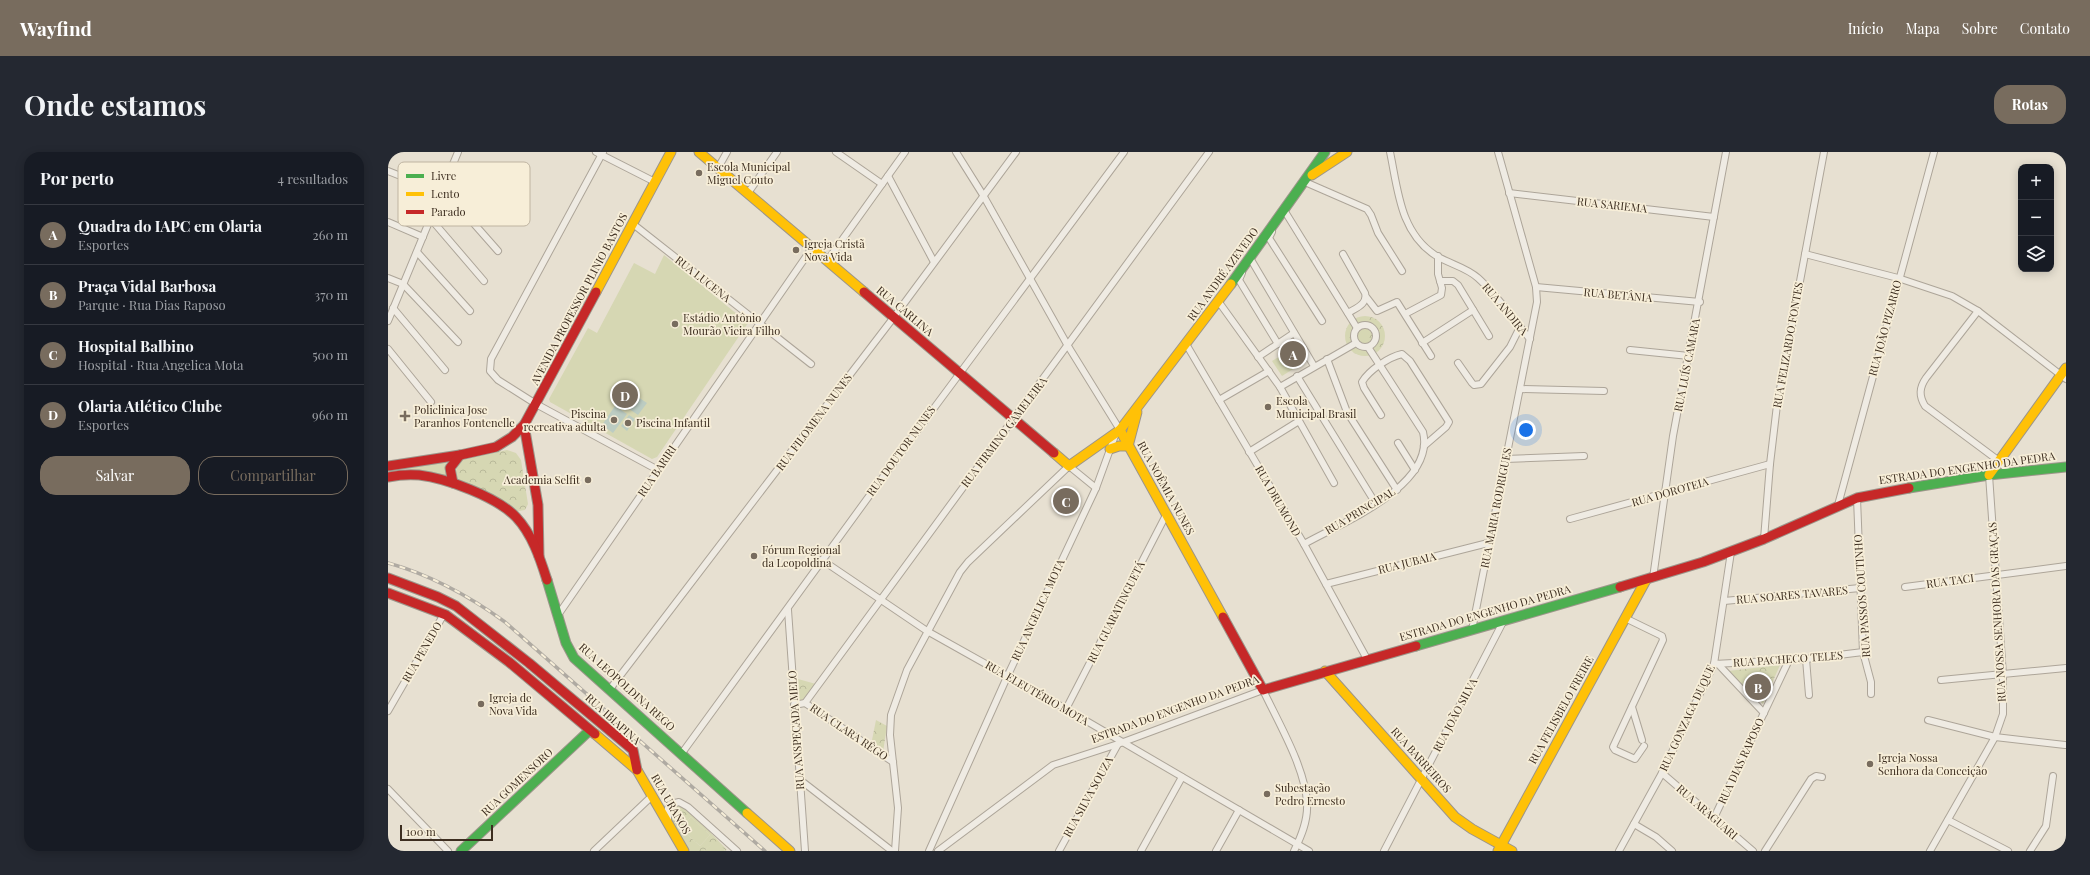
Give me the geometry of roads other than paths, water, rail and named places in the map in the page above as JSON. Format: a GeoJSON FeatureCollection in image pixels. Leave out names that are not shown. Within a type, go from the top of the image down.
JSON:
{"type":"FeatureCollection","features":[{"type":"Feature","properties":{"kind":"street"},"geometry":{"type":"LineString","coordinates":[[454,162],[458,152]]}},
{"type":"Feature","properties":{"kind":"street","name":"AVENIDA PROFESSOR PLINIO BASTOS"},"geometry":{"type":"LineString","coordinates":[[460,455],[496,447],[512,437],[524,425],[671,152]]}},
{"type":"Feature","properties":{"kind":"street","name":"RUA CARLINA"},"geometry":{"type":"LineString","coordinates":[[699,152],[1096,488]]}},
{"type":"Feature","properties":{"kind":"street"},"geometry":{"type":"LineString","coordinates":[[718,168],[727,152]]}},
{"type":"Feature","properties":{"kind":"street"},"geometry":{"type":"LineString","coordinates":[[748,193],[777,152]]}},
{"type":"Feature","properties":{"kind":"street"},"geometry":{"type":"LineString","coordinates":[[836,152],[882,184]]}},
{"type":"Feature","properties":{"kind":"street"},"geometry":{"type":"LineString","coordinates":[[827,261],[905,152]]}},
{"type":"Feature","properties":{"kind":"street","name":"RUA NOÊMIA NUNES"},"geometry":{"type":"LineString","coordinates":[[956,152],[983,195],[1068,346],[1118,432],[1128,446],[1263,690],[1300,771],[1306,790],[1306,819],[1294,851]]}},
{"type":"Feature","properties":{"kind":"street","name":"RUA FILOMENA NUNES"},"geometry":{"type":"LineString","coordinates":[[610,689],[894,317],[1016,152]]}},
{"type":"Feature","properties":{"kind":"street","name":"RUA DOUTOR NUNES"},"geometry":{"type":"LineString","coordinates":[[682,753],[788,610],[822,560],[959,373],[1030,280],[1124,152]]}},
{"type":"Feature","properties":{"kind":"street","name":"RUA FIRMINO GAMELEIRA"},"geometry":{"type":"LineString","coordinates":[[805,703],[1209,152]]}},
{"type":"Feature","properties":{"kind":"street","name":"RUA ANDRÉ AZEVEDO"},"geometry":{"type":"LineString","coordinates":[[1069,466],[1118,432],[1137,410],[1250,260],[1326,152]]}},
{"type":"Feature","properties":{"kind":"street"},"geometry":{"type":"LineString","coordinates":[[1347,152],[1306,180],[1369,211],[1378,233],[1402,271]]}},
{"type":"Feature","properties":{"kind":"street","name":"RUA ANDIRA"},"geometry":{"type":"LineString","coordinates":[[1390,152],[1399,197],[1408,224],[1418,242],[1438,256],[1466,269],[1478,278],[1530,339]]}},
{"type":"Feature","properties":{"kind":"street","name":"RUA MARIA RODRIGUES"},"geometry":{"type":"LineString","coordinates":[[1472,630],[1488,542],[1537,302],[1536,287],[1498,152]]}},
{"type":"Feature","properties":{"kind":"street","name":"RUA LUÍS CAMARA"},"geometry":{"type":"LineString","coordinates":[[1649,579],[1673,436],[1700,302],[1726,152]]}},
{"type":"Feature","properties":{"kind":"street","name":"RUA FELIZARDO FONTES"},"geometry":{"type":"LineString","coordinates":[[1764,539],[1770,464],[1777,405],[1824,152]]}},
{"type":"Feature","properties":{"kind":"street","name":"RUA JOÃO PIZARRO"},"geometry":{"type":"LineString","coordinates":[[1838,505],[1898,278],[1934,152]]}},
{"type":"Feature","properties":{"kind":"street"},"geometry":{"type":"LineString","coordinates":[[655,182],[600,153],[489,366],[493,376],[536,404],[658,470]]}},
{"type":"Feature","properties":{"kind":"street"},"geometry":{"type":"LineString","coordinates":[[388,171],[398,175]]}},
{"type":"Feature","properties":{"kind":"street"},"geometry":{"type":"LineString","coordinates":[[888,176],[934,262]]}},
{"type":"Feature","properties":{"kind":"street","name":"RUA SARIEMA"},"geometry":{"type":"LineString","coordinates":[[1509,193],[1714,217]]}},
{"type":"Feature","properties":{"kind":"street"},"geometry":{"type":"LineString","coordinates":[[1322,321],[1269,238],[1269,234],[1285,212],[1357,328]]}},
{"type":"Feature","properties":{"kind":"street"},"geometry":{"type":"LineString","coordinates":[[388,222],[422,237]]}},
{"type":"Feature","properties":{"kind":"street","name":"RUA LUCENA"},"geometry":{"type":"LineString","coordinates":[[633,224],[811,364]]}},
{"type":"Feature","properties":{"kind":"street"},"geometry":{"type":"LineString","coordinates":[[388,321],[427,226]]}},
{"type":"Feature","properties":{"kind":"street"},"geometry":{"type":"LineString","coordinates":[[437,226],[484,280]]}},
{"type":"Feature","properties":{"kind":"street"},"geometry":{"type":"LineString","coordinates":[[476,226],[498,251]]}},
{"type":"Feature","properties":{"kind":"street","name":"RUA BARIRI"},"geometry":{"type":"LineString","coordinates":[[558,615],[758,323],[812,248]]}},
{"type":"Feature","properties":{"kind":"street"},"geometry":{"type":"LineString","coordinates":[[417,252],[470,311]]}},
{"type":"Feature","properties":{"kind":"street"},"geometry":{"type":"LineString","coordinates":[[1342,254],[1366,293],[1364,303],[1348,313]]}},
{"type":"Feature","properties":{"kind":"street"},"geometry":{"type":"LineString","coordinates":[[1805,254],[1898,278],[1952,296],[1978,311],[2064,374],[1989,475]]}},
{"type":"Feature","properties":{"kind":"street"},"geometry":{"type":"LineString","coordinates":[[1408,314],[1441,295],[1442,288],[1437,268],[1438,256]]}},
{"type":"Feature","properties":{"kind":"street"},"geometry":{"type":"LineString","coordinates":[[1278,344],[1239,280],[1239,276],[1250,260],[1314,366]]}},
{"type":"Feature","properties":{"kind":"street"},"geometry":{"type":"LineString","coordinates":[[388,278],[404,284],[458,342]]}},
{"type":"Feature","properties":{"kind":"street"},"geometry":{"type":"LineString","coordinates":[[1440,282],[1456,283],[1489,336]]}},
{"type":"Feature","properties":{"kind":"street","name":"RUA BETÂNIA"},"geometry":{"type":"LineString","coordinates":[[1536,287],[1700,302]]}},
{"type":"Feature","properties":{"kind":"street"},"geometry":{"type":"LineString","coordinates":[[1366,298],[1377,311],[1397,302],[1431,356]]}},
{"type":"Feature","properties":{"kind":"street"},"geometry":{"type":"LineString","coordinates":[[1221,305],[1280,387],[1334,483]]}},
{"type":"Feature","properties":{"kind":"street"},"geometry":{"type":"LineString","coordinates":[[393,308],[445,370]]}},
{"type":"Feature","properties":{"kind":"street"},"geometry":{"type":"LineString","coordinates":[[1422,343],[1473,310]]}},
{"type":"Feature","properties":{"kind":"street"},"geometry":{"type":"LineString","coordinates":[[1978,311],[1926,378],[1920,389],[1920,395],[1922,401],[1930,410],[1999,461],[2010,473]]}},
{"type":"Feature","properties":{"kind":"street"},"geometry":{"type":"LineString","coordinates":[[1364,325],[1374,330],[1376,340],[1368,347],[1362,347],[1356,343],[1353,336],[1357,328],[1364,325]]}},
{"type":"Feature","properties":{"kind":"street"},"geometry":{"type":"LineString","coordinates":[[1458,363],[1474,385],[1481,384],[1510,347],[1520,327]]}},
{"type":"Feature","properties":{"kind":"street"},"geometry":{"type":"LineString","coordinates":[[1258,357],[1294,333]]}},
{"type":"Feature","properties":{"kind":"street"},"geometry":{"type":"LineString","coordinates":[[1280,387],[1356,343]]}},
{"type":"Feature","properties":{"kind":"street","name":"RUA DRUMOND"},"geometry":{"type":"LineString","coordinates":[[1186,344],[1304,544],[1367,658]]}},
{"type":"Feature","properties":{"kind":"street"},"geometry":{"type":"LineString","coordinates":[[1368,347],[1419,425],[1424,440],[1424,446]]}},
{"type":"Feature","properties":{"kind":"street"},"geometry":{"type":"LineString","coordinates":[[388,349],[431,402]]}},
{"type":"Feature","properties":{"kind":"street"},"geometry":{"type":"LineString","coordinates":[[1630,350],[1689,356]]}},
{"type":"Feature","properties":{"kind":"street"},"geometry":{"type":"LineString","coordinates":[[1381,415],[1364,388],[1362,382],[1365,376],[1402,354],[1410,361],[1446,414],[1449,424],[1424,446]]}},
{"type":"Feature","properties":{"kind":"street"},"geometry":{"type":"LineString","coordinates":[[1327,359],[1347,412],[1397,490]]}},
{"type":"Feature","properties":{"kind":"street"},"geometry":{"type":"LineString","coordinates":[[1219,400],[1268,371]]}},
{"type":"Feature","properties":{"kind":"street"},"geometry":{"type":"LineString","coordinates":[[1297,376],[1376,504]]}},
{"type":"Feature","properties":{"kind":"street"},"geometry":{"type":"LineString","coordinates":[[1520,389],[1604,391]]}},
{"type":"Feature","properties":{"kind":"street","name":"RUA ANDRÉ AZEVEDO"},"geometry":{"type":"LineString","coordinates":[[1128,446],[1137,410]]}},
{"type":"Feature","properties":{"kind":"street"},"geometry":{"type":"LineString","coordinates":[[1250,452],[1299,421]]}},
{"type":"Feature","properties":{"kind":"street"},"geometry":{"type":"LineString","coordinates":[[524,425],[538,505],[540,560]]}},
{"type":"Feature","properties":{"kind":"street","name":"RUA ANGELICA MOTA"},"geometry":{"type":"LineString","coordinates":[[929,851],[1007,677],[1096,488],[1110,449],[1118,432]]}},
{"type":"Feature","properties":{"kind":"street"},"geometry":{"type":"LineString","coordinates":[[1398,443],[1415,470]]}},
{"type":"Feature","properties":{"kind":"street"},"geometry":{"type":"LineString","coordinates":[[1110,449],[1119,446],[1128,446]]}},
{"type":"Feature","properties":{"kind":"street","name":"RUA PRINCIPAL"},"geometry":{"type":"LineString","coordinates":[[1304,544],[1376,504],[1397,490],[1415,470],[1424,446]]}},
{"type":"Feature","properties":{"kind":"street"},"geometry":{"type":"LineString","coordinates":[[388,466],[460,455]]}},
{"type":"Feature","properties":{"kind":"street"},"geometry":{"type":"LineString","coordinates":[[453,484],[449,472],[450,466],[460,455]]}},
{"type":"Feature","properties":{"kind":"street"},"geometry":{"type":"LineString","coordinates":[[1506,459],[1584,456]]}},
{"type":"Feature","properties":{"kind":"street","name":"RUA DOROTEIA"},"geometry":{"type":"LineString","coordinates":[[1570,519],[1770,464]]}},
{"type":"Feature","properties":{"kind":"street"},"geometry":{"type":"LineString","coordinates":[[894,851],[898,808],[890,735],[891,715],[907,670],[960,572],[968,562],[1069,466]]}},
{"type":"Feature","properties":{"kind":"street","name":"ESTRADA DO ENGENHO DA PEDRA"},"geometry":{"type":"LineString","coordinates":[[938,851],[1053,765],[1120,743],[1263,690],[1367,658],[1504,622],[1649,579],[1731,552],[1857,498],[1880,492],[1989,475],[2066,467]]}},
{"type":"Feature","properties":{"kind":"street","name":"RUA LEOPOLDINA REGO"},"geometry":{"type":"LineString","coordinates":[[388,477],[402,474],[418,474],[453,484],[486,498],[516,517],[528,536],[540,560],[566,642],[574,658],[790,851]]}},
{"type":"Feature","properties":{"kind":"street","name":"RUA NOSSA SENHORA DAS GRAÇAS"},"geometry":{"type":"LineString","coordinates":[[1930,851],[1995,737],[2003,714],[2003,675],[1989,475]]}},
{"type":"Feature","properties":{"kind":"street","name":"RUA PASSOS COUTINHO"},"geometry":{"type":"LineString","coordinates":[[1857,498],[1863,652],[1871,682],[1871,694]]}},
{"type":"Feature","properties":{"kind":"street","name":"RUA GUARATINGUETÁ"},"geometry":{"type":"LineString","coordinates":[[1066,709],[1166,515]]}},
{"type":"Feature","properties":{"kind":"street","name":"RUA JUBAIA"},"geometry":{"type":"LineString","coordinates":[[1326,584],[1488,542]]}},
{"type":"Feature","properties":{"kind":"street","name":"RUA GONZAGA DUQUE"},"geometry":{"type":"LineString","coordinates":[[1619,851],[1662,773],[1716,664],[1731,552]]}},
{"type":"Feature","properties":{"kind":"street","name":"RUA ELEUTÉRIO MOTA"},"geometry":{"type":"LineString","coordinates":[[822,560],[927,631],[1066,709],[1120,743],[1182,777],[1308,851]]}},
{"type":"Feature","properties":{"kind":"street","name":"RUA TACI"},"geometry":{"type":"LineString","coordinates":[[1905,587],[2066,566]]}},
{"type":"Feature","properties":{"kind":"street","name":"RUA IBIAPINA"},"geometry":{"type":"LineString","coordinates":[[388,578],[438,597],[470,616],[633,750],[636,758],[637,770]]}},
{"type":"Feature","properties":{"kind":"street","name":"RUA FELISBELO FREIRE"},"geometry":{"type":"LineString","coordinates":[[1499,848],[1625,618],[1649,579]]}},
{"type":"Feature","properties":{"kind":"street","name":"RUA SOARES TAVARES"},"geometry":{"type":"LineString","coordinates":[[1724,602],[1860,588]]}},
{"type":"Feature","properties":{"kind":"street","name":"RUA IBIAPINA"},"geometry":{"type":"LineString","coordinates":[[388,593],[444,614],[509,662],[588,731],[637,770]]}},
{"type":"Feature","properties":{"kind":"street","name":"RUA ANSPEÇADA MELO"},"geometry":{"type":"LineString","coordinates":[[788,610],[805,851]]}},
{"type":"Feature","properties":{"kind":"street","name":"RUA PENEDO"},"geometry":{"type":"LineString","coordinates":[[388,711],[444,614]]}},
{"type":"Feature","properties":{"kind":"street"},"geometry":{"type":"LineString","coordinates":[[1625,618],[1662,636],[1664,640],[1632,707],[1614,745],[1614,748],[1635,759],[1643,743],[1632,707]]}},
{"type":"Feature","properties":{"kind":"street","name":"RUA JOÃO SILVA"},"geometry":{"type":"LineString","coordinates":[[1384,851],[1504,622]]}},
{"type":"Feature","properties":{"kind":"street","name":"RUA PACHECO TELES"},"geometry":{"type":"LineString","coordinates":[[1716,664],[1806,659],[1863,652]]}},
{"type":"Feature","properties":{"kind":"street"},"geometry":{"type":"LineString","coordinates":[[1806,659],[1809,695]]}},
{"type":"Feature","properties":{"kind":"street","name":"RUA DIAS RAPOSO"},"geometry":{"type":"LineString","coordinates":[[1714,818],[1789,660]]}},
{"type":"Feature","properties":{"kind":"street"},"geometry":{"type":"LineString","coordinates":[[1716,664],[1764,713]]}},
{"type":"Feature","properties":{"kind":"street"},"geometry":{"type":"LineString","coordinates":[[1941,680],[2066,668]]}},
{"type":"Feature","properties":{"kind":"street","name":"RUA BARREIROS"},"geometry":{"type":"LineString","coordinates":[[1325,671],[1422,778],[1455,817],[1499,848],[1512,851]]}},
{"type":"Feature","properties":{"kind":"street"},"geometry":{"type":"LineString","coordinates":[[794,705],[805,703]]}},
{"type":"Feature","properties":{"kind":"street","name":"RUA CLARA RÊGO"},"geometry":{"type":"LineString","coordinates":[[805,703],[893,762]]}},
{"type":"Feature","properties":{"kind":"street"},"geometry":{"type":"LineString","coordinates":[[1928,720],[1995,737],[2065,746]]}},
{"type":"Feature","properties":{"kind":"street","name":"RUA GOMENSORO"},"geometry":{"type":"LineString","coordinates":[[467,849],[588,731]]}},
{"type":"Feature","properties":{"kind":"street","name":"RUA SILVA SOUZA"},"geometry":{"type":"LineString","coordinates":[[1059,851],[1120,743]]}},
{"type":"Feature","properties":{"kind":"street","name":"RUA URANOS"},"geometry":{"type":"LineString","coordinates":[[637,770],[684,851]]}},
{"type":"Feature","properties":{"kind":"street","name":"RUA ARAGUARI"},"geometry":{"type":"LineString","coordinates":[[1662,773],[1753,851]]}},
{"type":"Feature","properties":{"kind":"street"},"geometry":{"type":"LineString","coordinates":[[1765,851],[1811,779],[1816,776],[1822,777]]}},
{"type":"Feature","properties":{"kind":"street"},"geometry":{"type":"LineString","coordinates":[[2030,851],[2046,826],[2053,776]]}},
{"type":"Feature","properties":{"kind":"street"},"geometry":{"type":"LineString","coordinates":[[1141,851],[1182,777]]}},
{"type":"Feature","properties":{"kind":"street"},"geometry":{"type":"LineString","coordinates":[[800,780],[894,851]]}},
{"type":"Feature","properties":{"kind":"street"},"geometry":{"type":"LineString","coordinates":[[388,789],[448,851]]}},
{"type":"Feature","properties":{"kind":"street"},"geometry":{"type":"LineString","coordinates":[[594,851],[652,796]]}},
{"type":"Feature","properties":{"kind":"street"},"geometry":{"type":"LineString","coordinates":[[668,824],[668,808],[671,804],[679,802],[688,807],[736,851]]}},
{"type":"Feature","properties":{"kind":"street"},"geometry":{"type":"LineString","coordinates":[[1216,851],[1238,810]]}},
{"type":"Feature","properties":{"kind":"street"},"geometry":{"type":"LineString","coordinates":[[1948,820],[2008,851]]}},
{"type":"Feature","properties":{"kind":"street"},"geometry":{"type":"LineString","coordinates":[[1634,824],[1656,837],[1672,851]]}},
{"type":"Feature","properties":{"kind":"railway"},"geometry":{"type":"LineString","coordinates":[[388,563],[404,568],[449,587],[505,622],[765,851]]}},
{"type":"Feature","properties":{"kind":"place","name":"Escola Municipal Miguel Couto"},"geometry":{"type":"Point","coordinates":[699,173]}},
{"type":"Feature","properties":{"kind":"place","name":"Igreja Cristã Nova Vida"},"geometry":{"type":"Point","coordinates":[796,250]}},
{"type":"Feature","properties":{"kind":"place","name":"Estádio Antônio Mourão Vieira Filho"},"geometry":{"type":"Point","coordinates":[675,324]}},
{"type":"Feature","properties":{"kind":"place","name":"Quadra do IAPC em Olaria"},"geometry":{"type":"Point","coordinates":[1293,354]}},
{"type":"Feature","properties":{"kind":"place","name":"Olaria Atlético Clube"},"geometry":{"type":"Point","coordinates":[625,395]}},
{"type":"Feature","properties":{"kind":"place","name":"Escola Municipal Brasil"},"geometry":{"type":"Point","coordinates":[1268,407]}},
{"type":"Feature","properties":{"kind":"place","name":"Policlinica Jose Paranhos Fontenelle"},"geometry":{"type":"Point","coordinates":[405,416]}},
{"type":"Feature","properties":{"kind":"place","name":"Piscina recreativa adulta"},"geometry":{"type":"Point","coordinates":[614,420]}},
{"type":"Feature","properties":{"kind":"place","name":"Piscina Infantil"},"geometry":{"type":"Point","coordinates":[628,423]}},
{"type":"Feature","properties":{"kind":"place","name":"Academia Selfit"},"geometry":{"type":"Point","coordinates":[588,480]}},
{"type":"Feature","properties":{"kind":"place","name":"Hospital Balbino"},"geometry":{"type":"Point","coordinates":[1066,501]}},
{"type":"Feature","properties":{"kind":"place","name":"Fórum Regional da Leopoldina"},"geometry":{"type":"Point","coordinates":[754,556]}},
{"type":"Feature","properties":{"kind":"place","name":"Praça Vidal Barbosa"},"geometry":{"type":"Point","coordinates":[1758,687]}},
{"type":"Feature","properties":{"kind":"place","name":"Igreja de Nova Vida"},"geometry":{"type":"Point","coordinates":[481,704]}},
{"type":"Feature","properties":{"kind":"place","name":"Igreja Nossa Senhora da Conceição"},"geometry":{"type":"Point","coordinates":[1870,764]}},
{"type":"Feature","properties":{"kind":"place","name":"Subestação Pedro Ernesto"},"geometry":{"type":"Point","coordinates":[1267,794]}}]}
